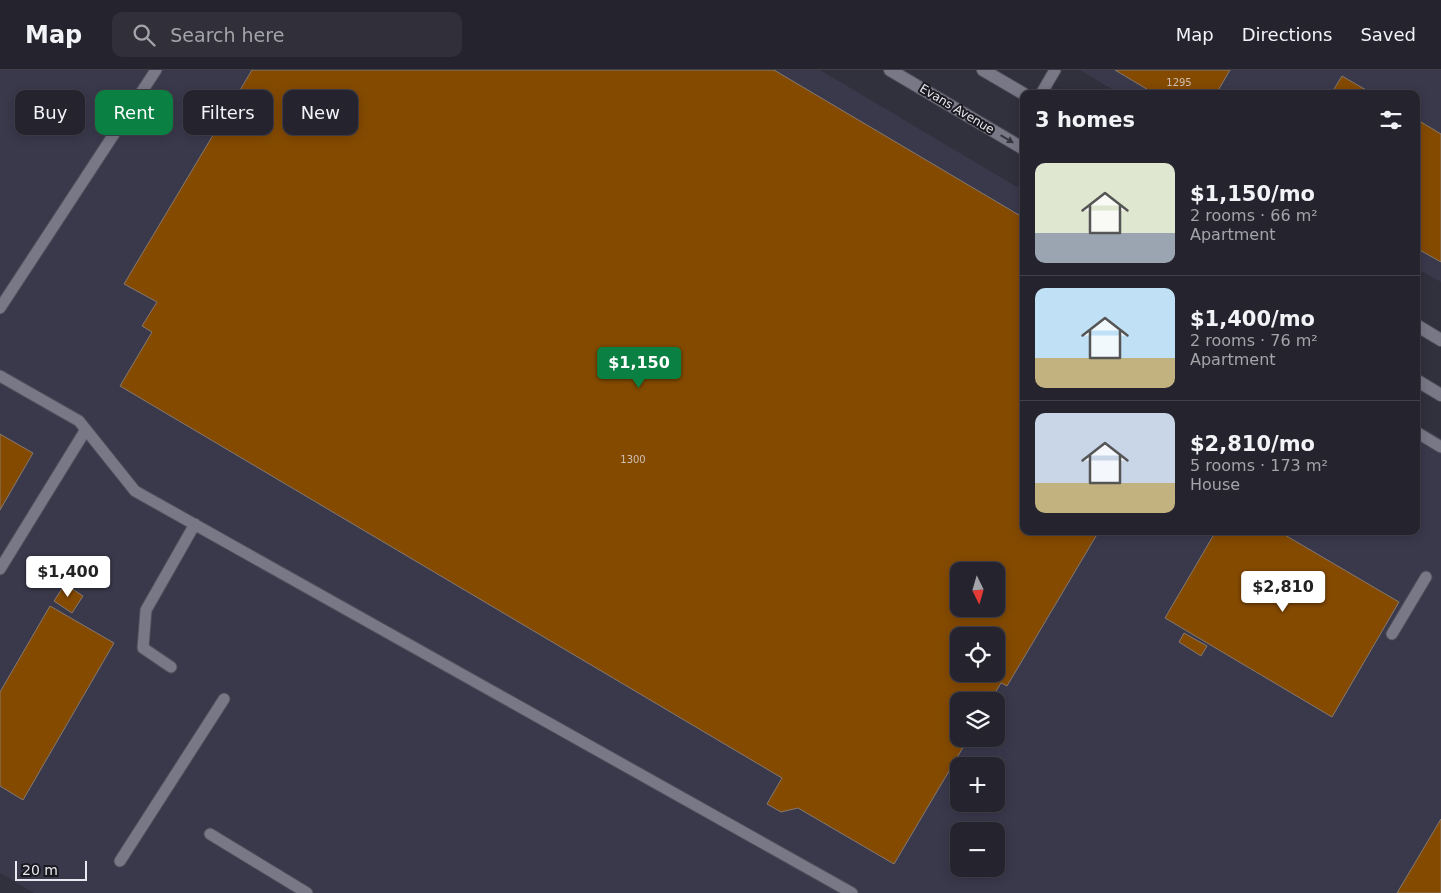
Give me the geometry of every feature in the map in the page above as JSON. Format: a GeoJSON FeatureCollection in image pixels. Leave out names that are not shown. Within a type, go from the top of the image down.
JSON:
{"type":"FeatureCollection","features":[{"type":"Feature","properties":{"kind":"main road","name":"Evans Avenue"},"geometry":{"type":"LineString","coordinates":[[890,70],[1020,147]]}},
{"type":"Feature","properties":{"kind":"main road"},"geometry":{"type":"LineString","coordinates":[[983,70],[1020,92]]}},
{"type":"Feature","properties":{"kind":"main road"},"geometry":{"type":"LineString","coordinates":[[1420,327],[1441,340]]}},
{"type":"Feature","properties":{"kind":"main road"},"geometry":{"type":"LineString","coordinates":[[1420,382],[1441,395]]}},
{"type":"Feature","properties":{"kind":"lane"},"geometry":{"type":"LineString","coordinates":[[0,308],[156,70]]}},
{"type":"Feature","properties":{"kind":"lane"},"geometry":{"type":"LineString","coordinates":[[1042,90],[1055,70]]}},
{"type":"Feature","properties":{"kind":"lane"},"geometry":{"type":"LineString","coordinates":[[0,376],[79,421],[85,431],[135,491],[852,893]]}},
{"type":"Feature","properties":{"kind":"lane"},"geometry":{"type":"LineString","coordinates":[[0,569],[85,431]]}},
{"type":"Feature","properties":{"kind":"lane"},"geometry":{"type":"LineString","coordinates":[[1420,434],[1441,447]]}},
{"type":"Feature","properties":{"kind":"lane"},"geometry":{"type":"LineString","coordinates":[[171,667],[144,648],[146,610],[195,524]]}},
{"type":"Feature","properties":{"kind":"lane"},"geometry":{"type":"LineString","coordinates":[[1392,634],[1426,577]]}},
{"type":"Feature","properties":{"kind":"lane"},"geometry":{"type":"LineString","coordinates":[[120,861],[224,699]]}},
{"type":"Feature","properties":{"kind":"lane"},"geometry":{"type":"LineString","coordinates":[[210,834],[307,893]]}},
{"type":"Feature","properties":{"kind":"shaded area"},"geometry":{"type":"Polygon","coordinates":[[[0,70],[820,70],[1020,189],[1020,535],[1420,535],[1420,426],[1441,438],[1441,893],[34,893],[0,873],[0,70]]]}},
{"type":"Feature","properties":{"kind":"shaded area"},"geometry":{"type":"Polygon","coordinates":[[[1080,70],[1441,70],[1441,282],[1420,270],[1420,90],[1113,90],[1080,70]]]}},
{"type":"Feature","properties":{"kind":"building"},"geometry":{"type":"Polygon","coordinates":[[[252,70],[774,70],[1020,216],[1020,535],[1097,535],[1007,686],[1001,683],[996,692],[950,692],[950,747],[963,747],[957,757],[950,757],[950,769],[894,864],[798,808],[781,812],[767,804],[782,778],[120,386],[152,332],[142,326],[157,302],[124,284],[213,135],[273,135],[273,90],[240,90],[252,70]]]}},
{"type":"Feature","properties":{"kind":"building"},"geometry":{"type":"Polygon","coordinates":[[[1115,70],[1230,70],[1218,90],[1148,90],[1115,70]]]}},
{"type":"Feature","properties":{"kind":"building"},"geometry":{"type":"Polygon","coordinates":[[[1342,76],[1366,90],[1333,90],[1342,76]]]}},
{"type":"Feature","properties":{"kind":"building"},"geometry":{"type":"Polygon","coordinates":[[[1420,121],[1441,134],[1441,262],[1420,250],[1420,121]]]}},
{"type":"Feature","properties":{"kind":"building"},"geometry":{"type":"Polygon","coordinates":[[[0,434],[33,453],[0,510],[0,434]]]}},
{"type":"Feature","properties":{"kind":"building"},"geometry":{"type":"Polygon","coordinates":[[[1214,535],[1285,535],[1399,602],[1332,717],[1165,618],[1214,535]]]}},
{"type":"Feature","properties":{"kind":"building"},"geometry":{"type":"Polygon","coordinates":[[[65,584],[83,596],[72,613],[54,601],[65,584]]]}},
{"type":"Feature","properties":{"kind":"building"},"geometry":{"type":"Polygon","coordinates":[[[50,606],[114,643],[23,800],[0,786],[0,692],[50,606]]]}},
{"type":"Feature","properties":{"kind":"building"},"geometry":{"type":"Polygon","coordinates":[[[1184,633],[1207,646],[1201,656],[1179,642],[1184,633]]]}},
{"type":"Feature","properties":{"kind":"building"},"geometry":{"type":"Polygon","coordinates":[[[1441,819],[1441,893],[1397,893],[1441,819]]]}}]}
